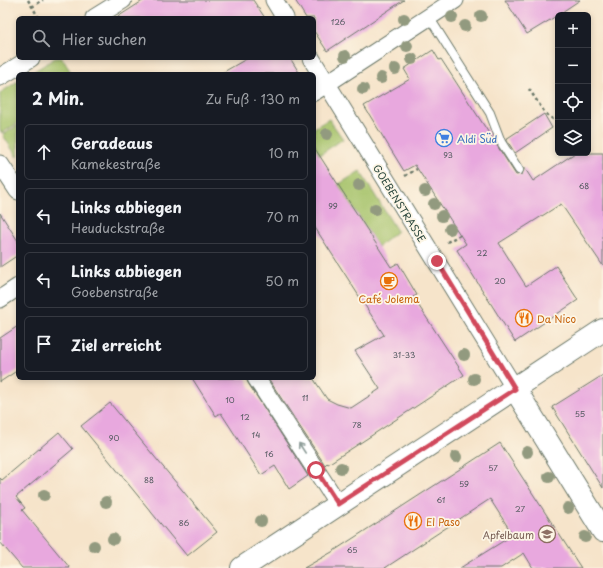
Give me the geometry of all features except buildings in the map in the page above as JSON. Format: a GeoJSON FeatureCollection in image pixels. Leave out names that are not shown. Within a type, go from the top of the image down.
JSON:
{"type":"FeatureCollection","features":[{"type":"Feature","properties":{"kind":"street"},"geometry":{"type":"LineString","coordinates":[[97,16],[123,0]]}},
{"type":"Feature","properties":{"kind":"street"},"geometry":{"type":"LineString","coordinates":[[274,0],[284,16]]}},
{"type":"Feature","properties":{"kind":"street"},"geometry":{"type":"LineString","coordinates":[[320,88],[455,0]]}},
{"type":"Feature","properties":{"kind":"street"},"geometry":{"type":"LineString","coordinates":[[0,78],[28,60]]}},
{"type":"Feature","properties":{"kind":"street","name":"GOEBENSTRASSE"},"geometry":{"type":"LineString","coordinates":[[312,60],[315,72]]}},
{"type":"Feature","properties":{"kind":"street","name":"GOEBENSTRASSE"},"geometry":{"type":"LineString","coordinates":[[316,75],[320,88],[515,389],[603,531]]}},
{"type":"Feature","properties":{"kind":"street"},"geometry":{"type":"LineString","coordinates":[[0,164],[16,188]]}},
{"type":"Feature","properties":{"kind":"street"},"geometry":{"type":"LineString","coordinates":[[0,299],[16,288]]}},
{"type":"Feature","properties":{"kind":"street"},"geometry":{"type":"LineString","coordinates":[[242,568],[603,330]]}},
{"type":"Feature","properties":{"kind":"street"},"geometry":{"type":"LineString","coordinates":[[257,380],[338,504]]}},
{"type":"Feature","properties":{"kind":"lane"},"geometry":{"type":"LineString","coordinates":[[429,17],[490,114],[501,142],[519,170]]}},
{"type":"Feature","properties":{"kind":"path"},"geometry":{"type":"LineString","coordinates":[[28,0],[38,16]]}},
{"type":"Feature","properties":{"kind":"path"},"geometry":{"type":"LineString","coordinates":[[32,7],[43,0]]}},
{"type":"Feature","properties":{"kind":"path"},"geometry":{"type":"LineString","coordinates":[[529,89],[545,113],[555,121]]}},
{"type":"Feature","properties":{"kind":"green space"},"geometry":{"type":"Polygon","coordinates":[[[52,60],[63,60],[71,72],[33,72],[52,60]]]}},
{"type":"Feature","properties":{"kind":"green space"},"geometry":{"type":"Polygon","coordinates":[[[16,82],[16,124],[2,133],[0,130],[0,93],[16,82]]]}},
{"type":"Feature","properties":{"kind":"green space"},"geometry":{"type":"Polygon","coordinates":[[[329,119],[343,139],[319,155],[316,150],[316,127],[329,119]]]}},
{"type":"Feature","properties":{"kind":"green space"},"geometry":{"type":"Polygon","coordinates":[[[16,126],[16,155],[3,135],[16,126]]]}},
{"type":"Feature","properties":{"kind":"green space"},"geometry":{"type":"Polygon","coordinates":[[[360,171],[397,231],[378,247],[338,185],[360,171]]]}},
{"type":"Feature","properties":{"kind":"place","name":"Aldi Süd"},"geometry":{"type":"Point","coordinates":[444,138]}},
{"type":"Feature","properties":{"kind":"place","name":"Café Jolema"},"geometry":{"type":"Point","coordinates":[389,281]}},
{"type":"Feature","properties":{"kind":"place","name":"Da Nico"},"geometry":{"type":"Point","coordinates":[524,318]}},
{"type":"Feature","properties":{"kind":"place","name":"El Paso"},"geometry":{"type":"Point","coordinates":[413,521]}},
{"type":"Feature","properties":{"kind":"place","name":"Apfelbaum"},"geometry":{"type":"Point","coordinates":[547,534]}},
{"type":"Feature","properties":{"kind":"route"},"geometry":{"type":"LineString","coordinates":[[316,470],[338,504],[515,389],[437,261]]}}]}
